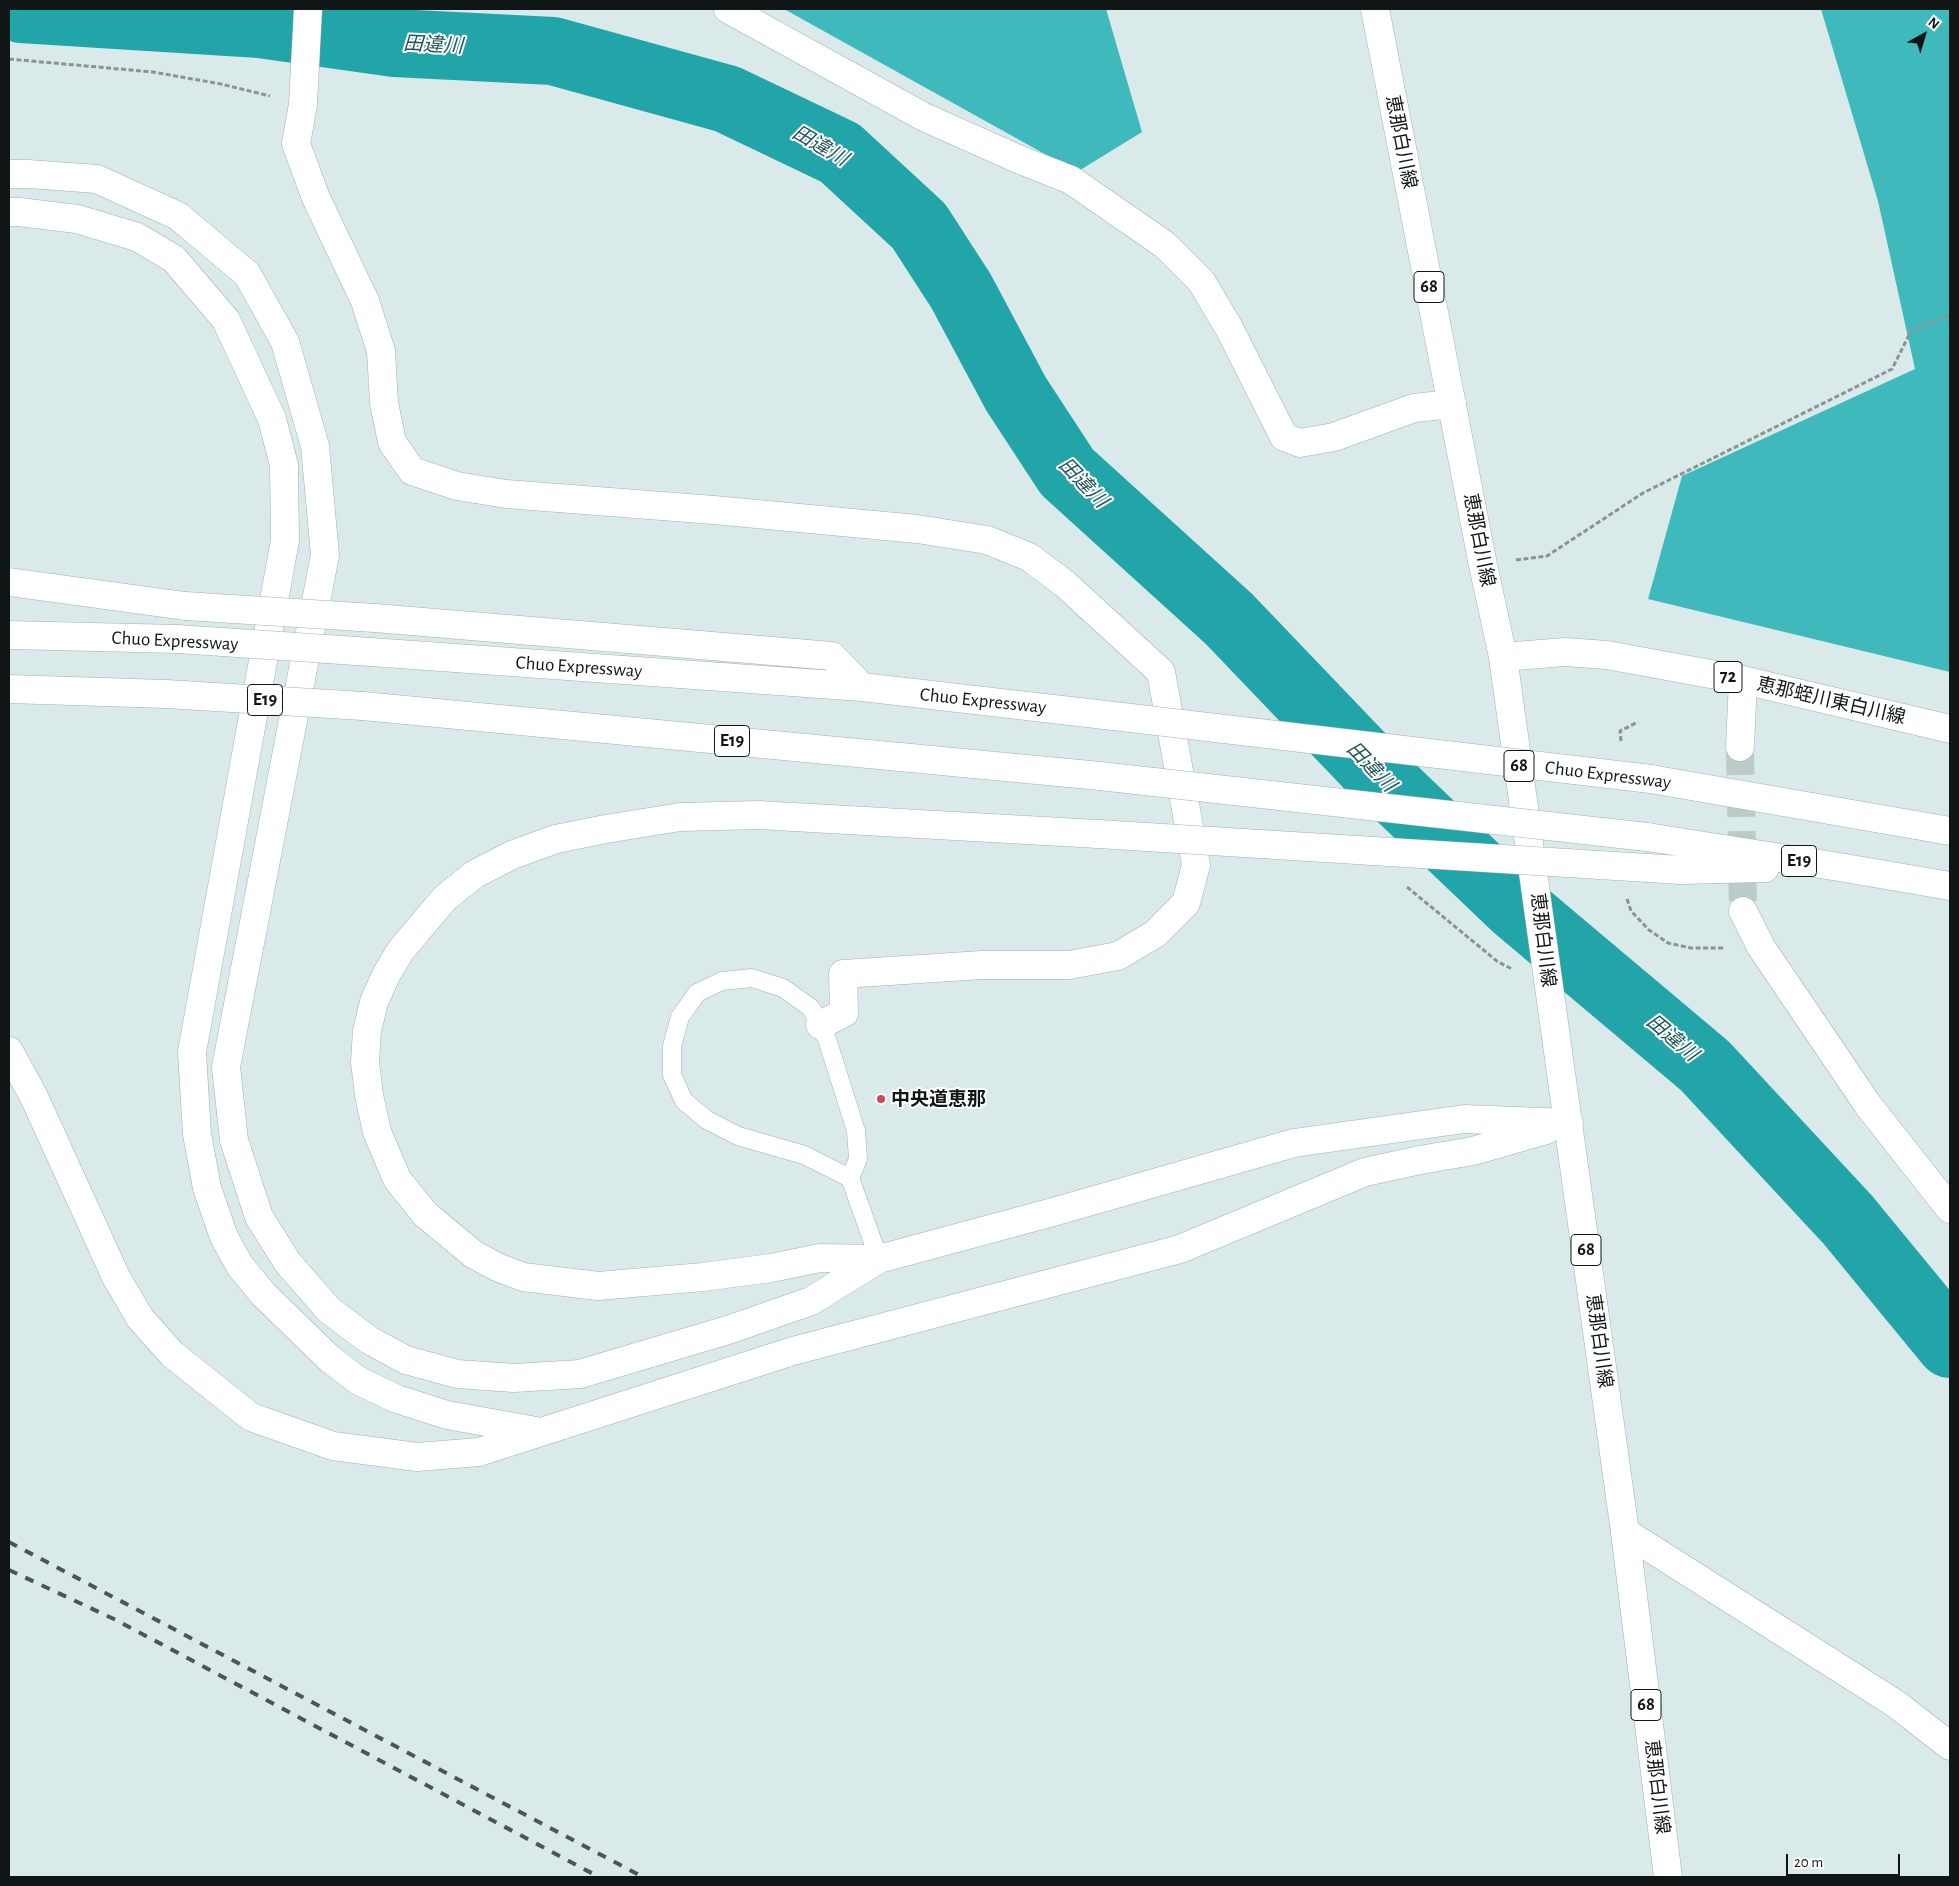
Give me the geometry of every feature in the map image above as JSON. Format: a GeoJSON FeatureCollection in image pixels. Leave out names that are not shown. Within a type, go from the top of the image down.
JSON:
{"type":"FeatureCollection","features":[{"type":"Feature","properties":{"kind":"main road"},"geometry":{"type":"LineString","coordinates":[[308,9],[302,104],[296,144],[316,198],[365,301],[381,351],[384,403],[392,442],[412,471],[457,486],[506,494],[714,510],[918,529],[987,540],[1028,557],[1065,584],[1161,672],[1196,865],[1186,903],[1180,910],[1155,934],[1118,956],[1069,965],[982,965],[843,974],[844,1013],[820,1025]]}},
{"type":"Feature","properties":{"kind":"main road"},"geometry":{"type":"LineString","coordinates":[[728,9],[924,118],[1071,180],[1164,245],[1200,281],[1229,328],[1284,437],[1300,444],[1334,437],[1414,408],[1452,404]]}},
{"type":"Feature","properties":{"kind":"main road","name":"恵那白川線"},"geometry":{"type":"LineString","coordinates":[[1375,9],[1483,565],[1503,657],[1625,1532],[1668,1877]]}},
{"type":"Feature","properties":{"kind":"main road"},"geometry":{"type":"LineString","coordinates":[[9,174],[96,179],[178,216],[246,274],[286,342],[315,446],[325,555],[226,1067],[234,1140],[259,1217],[288,1263],[329,1310],[369,1340],[406,1360],[456,1374],[514,1378],[580,1374],[732,1329],[811,1301],[879,1259]]}},
{"type":"Feature","properties":{"kind":"main road"},"geometry":{"type":"LineString","coordinates":[[9,212],[77,220],[137,237],[174,260],[226,320],[272,419],[284,465],[285,540],[192,1052],[197,1134],[207,1188],[224,1238],[240,1266],[264,1295],[330,1359],[359,1381],[397,1399],[447,1415],[538,1432]]}},
{"type":"Feature","properties":{"kind":"main road"},"geometry":{"type":"LineString","coordinates":[[9,582],[185,606],[375,618],[832,656],[862,687]]}},
{"type":"Feature","properties":{"kind":"main road","name":"Chuo Expressway"},"geometry":{"type":"LineString","coordinates":[[9,635],[178,639],[862,687],[1651,779],[1950,831]]}},
{"type":"Feature","properties":{"kind":"main road","name":"恵那蛭川東白川線"},"geometry":{"type":"LineString","coordinates":[[1503,657],[1566,652],[1607,655],[1743,680],[1950,729]]}},
{"type":"Feature","properties":{"kind":"main road"},"geometry":{"type":"LineString","coordinates":[[1740,747],[1743,680]]}},
{"type":"Feature","properties":{"kind":"main road","name":"E19"},"geometry":{"type":"LineString","coordinates":[[9,689],[166,694],[363,706],[1100,776],[1647,837],[1950,886]]}},
{"type":"Feature","properties":{"kind":"main road"},"geometry":{"type":"LineString","coordinates":[[1569,1123],[1464,1119],[1294,1143],[879,1259],[820,1258],[703,1277],[598,1286],[523,1277],[497,1267],[473,1254],[425,1214],[397,1178],[377,1132],[369,1095],[365,1062],[367,1031],[374,1002],[386,975],[401,950],[445,898],[475,874],[512,855],[556,839],[597,830],[680,817],[758,815],[1682,870],[1839,867]]}},
{"type":"Feature","properties":{"kind":"main road"},"geometry":{"type":"LineString","coordinates":[[1743,911],[1761,947],[1868,1105],[1950,1210]]}},
{"type":"Feature","properties":{"kind":"main road"},"geometry":{"type":"LineString","coordinates":[[9,1050],[34,1097],[116,1277],[140,1318],[172,1354],[251,1417],[333,1446],[417,1457],[479,1452],[793,1351],[1180,1249],[1365,1172],[1473,1151],[1569,1123]]}},
{"type":"Feature","properties":{"kind":"main road"},"geometry":{"type":"LineString","coordinates":[[1625,1532],[1896,1704],[1950,1746]]}},
{"type":"Feature","properties":{"kind":"lane"},"geometry":{"type":"LineString","coordinates":[[850,1178],[804,1155],[738,1136],[706,1120],[684,1101],[672,1075],[672,1046],[680,1017],[697,993],[722,981],[752,978],[783,988],[810,1008],[827,1039],[856,1131],[858,1159],[850,1178],[879,1259]]}},
{"type":"Feature","properties":{"kind":"path"},"geometry":{"type":"LineString","coordinates":[[9,59],[153,72],[221,84],[302,104]]}},
{"type":"Feature","properties":{"kind":"path"},"geometry":{"type":"LineString","coordinates":[[1483,565],[1547,556],[1643,493],[1892,369],[1911,331],[1950,315]]}},
{"type":"Feature","properties":{"kind":"path"},"geometry":{"type":"LineString","coordinates":[[1398,885],[1407,887],[1498,962],[1518,972],[1546,969]]}},
{"type":"Feature","properties":{"kind":"shaded area"},"geometry":{"type":"Polygon","coordinates":[[[784,9],[1106,9],[1142,132],[1077,172],[784,9]]]}},
{"type":"Feature","properties":{"kind":"shaded area"},"geometry":{"type":"Polygon","coordinates":[[[1821,9],[1950,9],[1950,672],[1648,599],[1682,476],[1915,369],[1878,201],[1821,9]]]}},
{"type":"Feature","properties":{"kind":"waterway","name":"田違川"},"geometry":{"type":"LineString","coordinates":[[21,9],[260,24],[395,43],[553,51],[727,99],[840,153],[919,226],[961,291],[1016,394],[1067,472],[1229,619],[1384,781],[1515,906],[1705,1066],[1848,1220],[1950,1344]]}},
{"type":"Feature","properties":{"kind":"tunnel"},"geometry":{"type":"LineString","coordinates":[[1740,747],[1743,911]]}},
{"type":"Feature","properties":{"kind":"railway"},"geometry":{"type":"LineString","coordinates":[[9,1542],[643,1877]]}},
{"type":"Feature","properties":{"kind":"railway"},"geometry":{"type":"LineString","coordinates":[[9,1570],[116,1620],[599,1877]]}},
{"type":"Feature","properties":{"kind":"place","name":"中央道恵那"},"geometry":{"type":"Point","coordinates":[881,1099]}}]}
